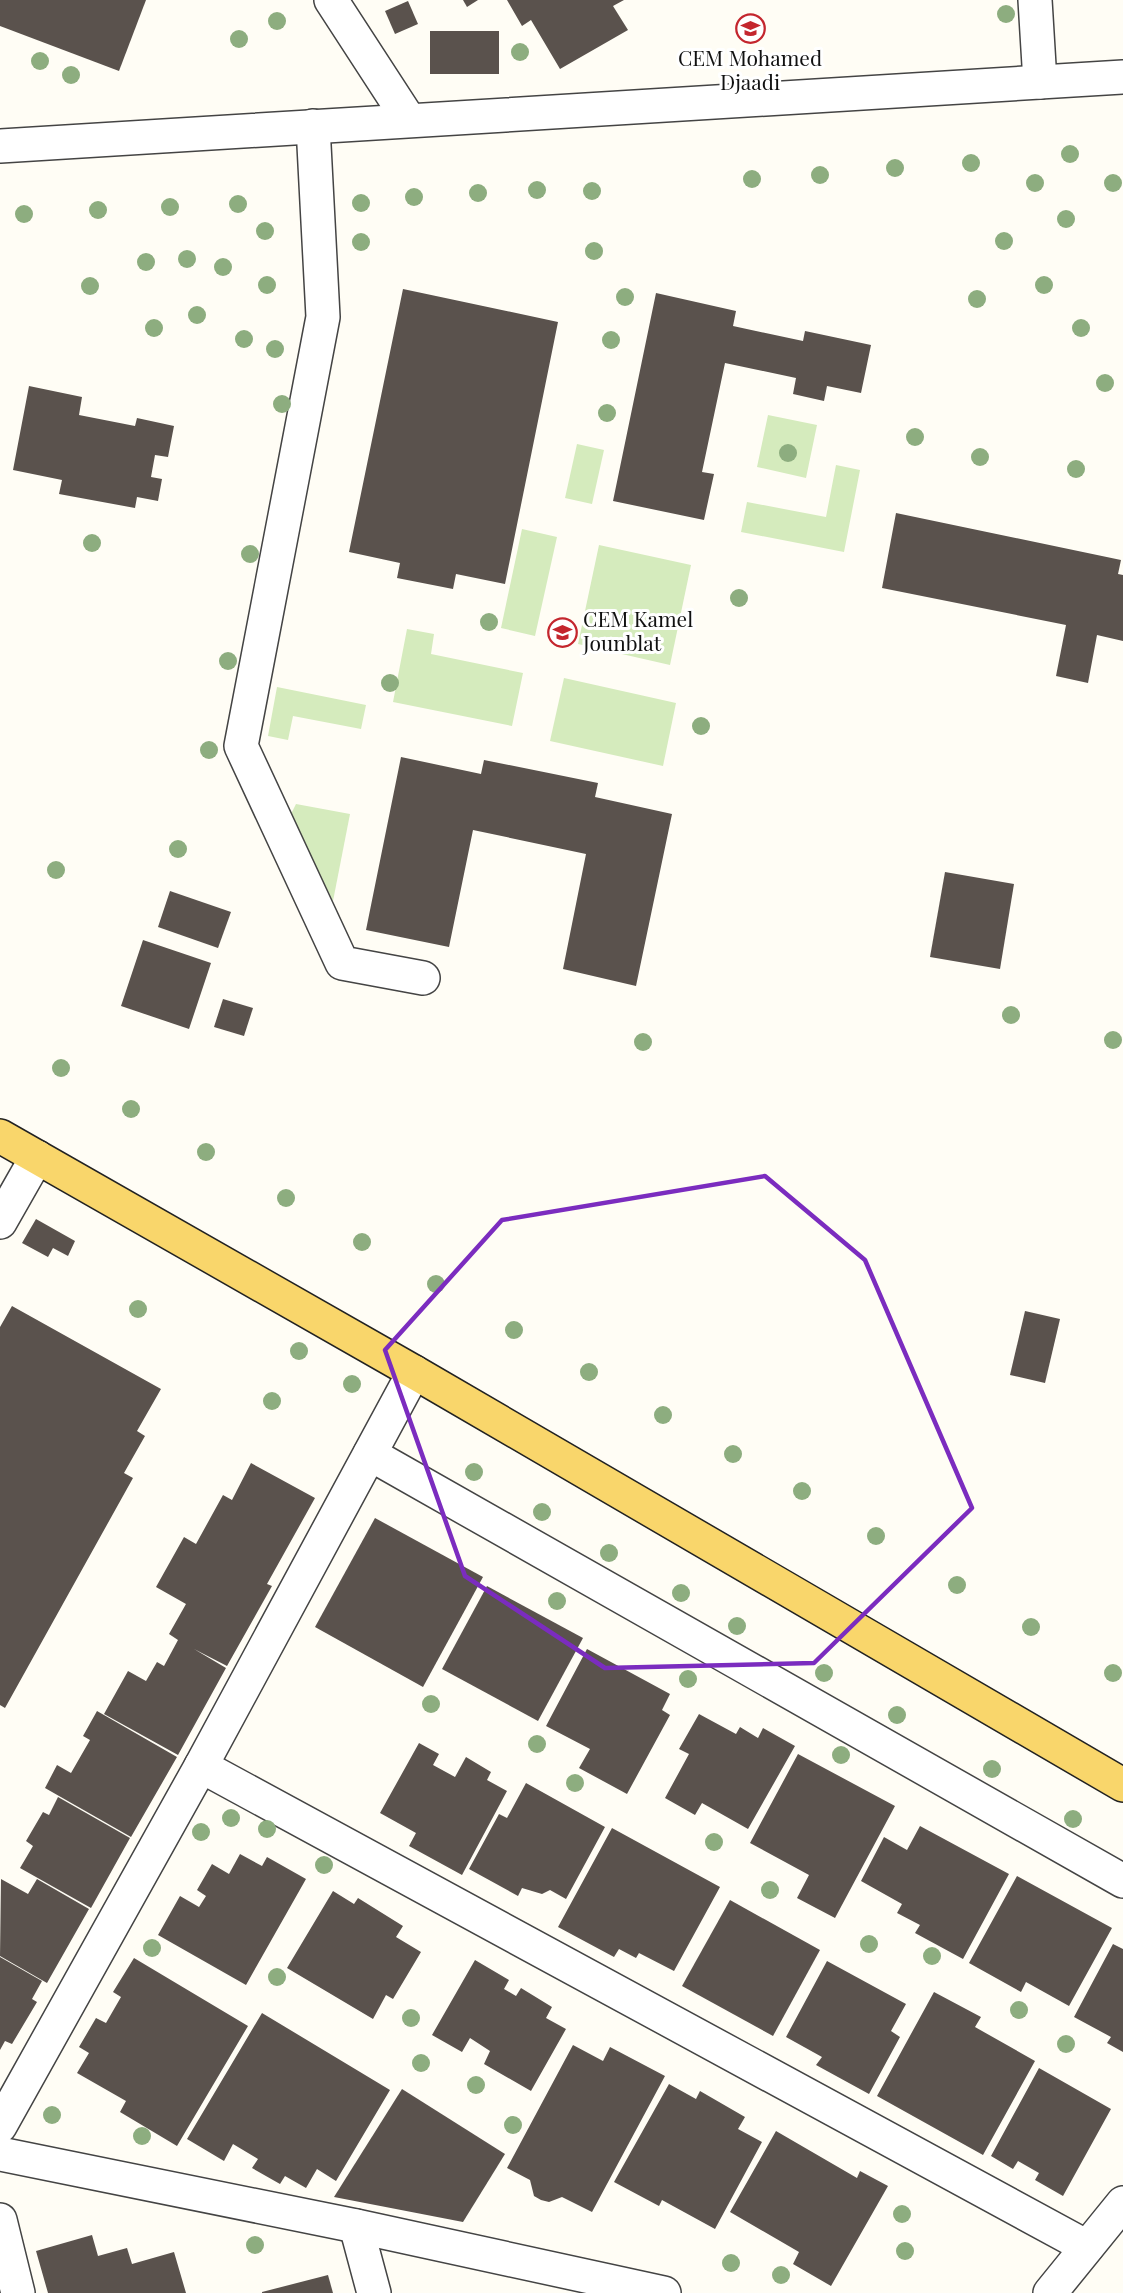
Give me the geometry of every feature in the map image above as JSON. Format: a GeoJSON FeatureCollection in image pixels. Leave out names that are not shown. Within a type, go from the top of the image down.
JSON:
{"type":"FeatureCollection","features":[{"type":"Feature","properties":{"kind":"main road"},"geometry":{"type":"LineString","coordinates":[[0,1136],[414,1372],[1123,1785]]}},
{"type":"Feature","properties":{"kind":"street"},"geometry":{"type":"LineString","coordinates":[[331,0],[409,120]]}},
{"type":"Feature","properties":{"kind":"street"},"geometry":{"type":"LineString","coordinates":[[1035,0],[1040,82]]}},
{"type":"Feature","properties":{"kind":"street"},"geometry":{"type":"LineString","coordinates":[[0,146],[1123,77]]}},
{"type":"Feature","properties":{"kind":"street"},"geometry":{"type":"LineString","coordinates":[[313,126],[323,317],[241,746],[342,963],[423,978]]}},
{"type":"Feature","properties":{"kind":"street"},"geometry":{"type":"LineString","coordinates":[[0,1222],[37,1157]]}},
{"type":"Feature","properties":{"kind":"street"},"geometry":{"type":"LineString","coordinates":[[0,2126],[201,1766],[414,1372]]}},
{"type":"Feature","properties":{"kind":"street"},"geometry":{"type":"LineString","coordinates":[[369,1454],[1123,1881]]}},
{"type":"Feature","properties":{"kind":"street"},"geometry":{"type":"LineString","coordinates":[[201,1766],[1087,2247]]}},
{"type":"Feature","properties":{"kind":"street"},"geometry":{"type":"LineString","coordinates":[[0,2154],[356,2226],[664,2293]]}},
{"type":"Feature","properties":{"kind":"street"},"geometry":{"type":"LineString","coordinates":[[1050,2293],[1123,2203]]}},
{"type":"Feature","properties":{"kind":"street"},"geometry":{"type":"LineString","coordinates":[[0,2220],[18,2293]]}},
{"type":"Feature","properties":{"kind":"street"},"geometry":{"type":"LineString","coordinates":[[356,2226],[374,2293]]}},
{"type":"Feature","properties":{"kind":"highlighted area"},"geometry":{"type":"Polygon","coordinates":[[[765,1176],[865,1260],[972,1508],[814,1663],[605,1668],[465,1576],[385,1350],[502,1220],[765,1176]]]}},
{"type":"Feature","properties":{"kind":"green space"},"geometry":{"type":"Polygon","coordinates":[[[768,415],[817,425],[806,478],[757,467],[768,415]]]}},
{"type":"Feature","properties":{"kind":"green space"},"geometry":{"type":"Polygon","coordinates":[[[577,444],[604,450],[592,504],[565,498],[577,444]]]}},
{"type":"Feature","properties":{"kind":"green space"},"geometry":{"type":"Polygon","coordinates":[[[836,465],[860,470],[844,552],[741,532],[747,502],[826,517],[836,465]]]}},
{"type":"Feature","properties":{"kind":"green space"},"geometry":{"type":"Polygon","coordinates":[[[522,529],[557,537],[535,636],[501,628],[522,529]]]}},
{"type":"Feature","properties":{"kind":"green space"},"geometry":{"type":"Polygon","coordinates":[[[599,545],[691,565],[670,665],[578,644],[599,545]]]}},
{"type":"Feature","properties":{"kind":"green space"},"geometry":{"type":"Polygon","coordinates":[[[407,629],[434,634],[431,654],[523,673],[512,726],[393,702],[407,629]]]}},
{"type":"Feature","properties":{"kind":"green space"},"geometry":{"type":"Polygon","coordinates":[[[564,678],[676,703],[663,766],[550,741],[564,678]]]}},
{"type":"Feature","properties":{"kind":"green space"},"geometry":{"type":"Polygon","coordinates":[[[277,687],[366,705],[361,729],[293,716],[288,740],[268,736],[277,687]]]}},
{"type":"Feature","properties":{"kind":"green space"},"geometry":{"type":"Polygon","coordinates":[[[296,804],[350,814],[333,901],[290,816],[296,804]]]}},
{"type":"Feature","properties":{"kind":"building"},"geometry":{"type":"Polygon","coordinates":[[[0,0],[146,0],[119,71],[0,26],[0,0]]]}},
{"type":"Feature","properties":{"kind":"building"},"geometry":{"type":"Polygon","coordinates":[[[463,0],[478,0],[467,7],[463,0]]]}},
{"type":"Feature","properties":{"kind":"building"},"geometry":{"type":"Polygon","coordinates":[[[507,0],[624,0],[613,6],[628,30],[560,69],[531,20],[522,26],[507,0]]]}},
{"type":"Feature","properties":{"kind":"building"},"geometry":{"type":"Polygon","coordinates":[[[408,1],[418,24],[395,34],[385,11],[408,1]]]}},
{"type":"Feature","properties":{"kind":"building"},"geometry":{"type":"Polygon","coordinates":[[[430,31],[499,31],[499,74],[430,74],[430,31]]]}},
{"type":"Feature","properties":{"kind":"building"},"geometry":{"type":"Polygon","coordinates":[[[403,289],[558,322],[505,584],[456,574],[453,589],[397,578],[400,563],[349,552],[403,289]]]}},
{"type":"Feature","properties":{"kind":"building"},"geometry":{"type":"Polygon","coordinates":[[[656,293],[736,311],[733,326],[803,341],[805,331],[871,345],[861,393],[827,386],[824,401],[793,394],[796,378],[725,363],[702,472],[714,474],[704,520],[613,501],[656,293]]]}},
{"type":"Feature","properties":{"kind":"building"},"geometry":{"type":"Polygon","coordinates":[[[29,386],[82,397],[79,415],[135,426],[137,418],[174,426],[168,457],[155,455],[151,477],[162,479],[158,501],[137,497],[135,508],[59,494],[62,480],[13,470],[29,386]]]}},
{"type":"Feature","properties":{"kind":"building"},"geometry":{"type":"Polygon","coordinates":[[[896,513],[1121,560],[1118,574],[1123,575],[1123,641],[1097,635],[1088,683],[1056,676],[1066,625],[882,588],[896,513]]]}},
{"type":"Feature","properties":{"kind":"building"},"geometry":{"type":"Polygon","coordinates":[[[401,757],[481,774],[484,760],[598,783],[595,797],[672,814],[636,986],[563,969],[586,854],[473,830],[449,947],[366,930],[401,757]]]}},
{"type":"Feature","properties":{"kind":"building"},"geometry":{"type":"Polygon","coordinates":[[[945,872],[1014,884],[1000,969],[930,957],[945,872]]]}},
{"type":"Feature","properties":{"kind":"building"},"geometry":{"type":"Polygon","coordinates":[[[170,891],[231,912],[218,948],[158,927],[170,891]]]}},
{"type":"Feature","properties":{"kind":"building"},"geometry":{"type":"Polygon","coordinates":[[[143,940],[211,963],[189,1029],[121,1006],[143,940]]]}},
{"type":"Feature","properties":{"kind":"building"},"geometry":{"type":"Polygon","coordinates":[[[223,999],[253,1008],[244,1036],[214,1027],[223,999]]]}},
{"type":"Feature","properties":{"kind":"building"},"geometry":{"type":"Polygon","coordinates":[[[36,1219],[75,1241],[68,1256],[53,1248],[48,1257],[22,1243],[36,1219]]]}},
{"type":"Feature","properties":{"kind":"building"},"geometry":{"type":"Polygon","coordinates":[[[12,1306],[161,1389],[137,1431],[145,1436],[124,1473],[133,1478],[5,1708],[0,1705],[0,1327],[12,1306]]]}},
{"type":"Feature","properties":{"kind":"building"},"geometry":{"type":"Polygon","coordinates":[[[1025,1311],[1060,1319],[1045,1383],[1010,1375],[1025,1311]]]}},
{"type":"Feature","properties":{"kind":"building"},"geometry":{"type":"Polygon","coordinates":[[[251,1463],[315,1498],[267,1584],[272,1586],[227,1666],[194,1649],[226,1668],[178,1755],[104,1714],[128,1671],[146,1681],[157,1662],[164,1666],[178,1640],[169,1634],[186,1604],[156,1587],[184,1537],[196,1544],[223,1495],[232,1500],[251,1463]]]}},
{"type":"Feature","properties":{"kind":"building"},"geometry":{"type":"Polygon","coordinates":[[[375,1518],[483,1577],[423,1687],[315,1627],[375,1518]]]}},
{"type":"Feature","properties":{"kind":"building"},"geometry":{"type":"Polygon","coordinates":[[[487,1586],[583,1638],[538,1721],[442,1669],[487,1586]]]}},
{"type":"Feature","properties":{"kind":"building"},"geometry":{"type":"Polygon","coordinates":[[[587,1649],[670,1694],[662,1710],[670,1715],[627,1794],[579,1768],[590,1749],[546,1726],[587,1649]]]}},
{"type":"Feature","properties":{"kind":"building"},"geometry":{"type":"Polygon","coordinates":[[[97,1711],[177,1757],[131,1837],[45,1788],[57,1765],[71,1773],[90,1740],[83,1736],[97,1711]]]}},
{"type":"Feature","properties":{"kind":"building"},"geometry":{"type":"Polygon","coordinates":[[[699,1714],[736,1734],[740,1727],[758,1738],[763,1728],[795,1746],[748,1829],[702,1803],[695,1815],[665,1798],[689,1754],[679,1749],[699,1714]]]}},
{"type":"Feature","properties":{"kind":"building"},"geometry":{"type":"Polygon","coordinates":[[[419,1743],[439,1754],[433,1765],[455,1777],[466,1757],[491,1772],[487,1780],[507,1791],[462,1875],[409,1846],[416,1833],[380,1813],[419,1743]]]}},
{"type":"Feature","properties":{"kind":"building"},"geometry":{"type":"Polygon","coordinates":[[[798,1754],[895,1806],[835,1918],[797,1898],[809,1875],[750,1843],[798,1754]]]}},
{"type":"Feature","properties":{"kind":"building"},"geometry":{"type":"Polygon","coordinates":[[[526,1783],[605,1827],[566,1899],[550,1890],[542,1894],[522,1888],[518,1896],[469,1869],[499,1814],[507,1818],[526,1783]]]}},
{"type":"Feature","properties":{"kind":"building"},"geometry":{"type":"Polygon","coordinates":[[[58,1797],[130,1838],[91,1908],[20,1868],[33,1846],[26,1841],[43,1812],[49,1815],[58,1797]]]}},
{"type":"Feature","properties":{"kind":"building"},"geometry":{"type":"Polygon","coordinates":[[[920,1826],[1009,1874],[963,1959],[915,1933],[920,1925],[897,1913],[902,1904],[861,1881],[884,1837],[907,1850],[920,1826]]]}},
{"type":"Feature","properties":{"kind":"building"},"geometry":{"type":"Polygon","coordinates":[[[612,1828],[720,1887],[674,1971],[639,1953],[636,1958],[619,1949],[614,1957],[558,1927],[612,1828]]]}},
{"type":"Feature","properties":{"kind":"building"},"geometry":{"type":"Polygon","coordinates":[[[240,1854],[262,1866],[267,1857],[306,1879],[246,1985],[158,1935],[180,1896],[199,1907],[206,1896],[197,1890],[212,1864],[229,1874],[240,1854]]]}},
{"type":"Feature","properties":{"kind":"building"},"geometry":{"type":"Polygon","coordinates":[[[1017,1876],[1112,1928],[1069,2006],[1026,1982],[1021,1992],[969,1963],[1017,1876]]]}},
{"type":"Feature","properties":{"kind":"building"},"geometry":{"type":"Polygon","coordinates":[[[1,1879],[28,1894],[37,1879],[89,1909],[47,1983],[0,1956],[1,1879]]]}},
{"type":"Feature","properties":{"kind":"building"},"geometry":{"type":"Polygon","coordinates":[[[333,1891],[354,1904],[358,1898],[403,1926],[396,1937],[421,1952],[393,1999],[386,1995],[373,2019],[287,1968],[333,1891]]]}},
{"type":"Feature","properties":{"kind":"building"},"geometry":{"type":"Polygon","coordinates":[[[730,1900],[820,1950],[773,2036],[682,1986],[730,1900]]]}},
{"type":"Feature","properties":{"kind":"building"},"geometry":{"type":"Polygon","coordinates":[[[1113,1944],[1123,1949],[1123,2052],[1107,2043],[1111,2037],[1074,2017],[1113,1944]]]}},
{"type":"Feature","properties":{"kind":"building"},"geometry":{"type":"Polygon","coordinates":[[[0,1957],[42,1981],[32,1999],[37,2002],[12,2044],[5,2041],[0,2050],[0,1957]]]}},
{"type":"Feature","properties":{"kind":"building"},"geometry":{"type":"Polygon","coordinates":[[[134,1958],[248,2026],[177,2146],[120,2112],[126,2101],[77,2073],[89,2053],[79,2047],[96,2018],[106,2023],[121,1997],[113,1992],[134,1958]]]}},
{"type":"Feature","properties":{"kind":"building"},"geometry":{"type":"Polygon","coordinates":[[[475,1960],[509,1980],[504,1989],[516,1996],[521,1988],[552,2007],[546,2018],[566,2029],[531,2091],[484,2064],[490,2051],[470,2038],[462,2052],[432,2035],[475,1960]]]}},
{"type":"Feature","properties":{"kind":"building"},"geometry":{"type":"Polygon","coordinates":[[[827,1961],[906,2004],[891,2031],[900,2037],[869,2094],[816,2065],[822,2057],[786,2037],[827,1961]]]}},
{"type":"Feature","properties":{"kind":"building"},"geometry":{"type":"Polygon","coordinates":[[[934,1992],[981,2017],[975,2027],[1035,2061],[983,2155],[877,2096],[934,1992]]]}},
{"type":"Feature","properties":{"kind":"building"},"geometry":{"type":"Polygon","coordinates":[[[262,2013],[390,2090],[336,2181],[317,2169],[306,2188],[285,2176],[280,2184],[252,2168],[258,2159],[233,2144],[224,2161],[187,2139],[262,2013]]]}},
{"type":"Feature","properties":{"kind":"building"},"geometry":{"type":"Polygon","coordinates":[[[573,2045],[603,2061],[610,2047],[665,2076],[592,2212],[562,2197],[549,2202],[541,2200],[534,2196],[530,2180],[507,2168],[573,2045]]]}},
{"type":"Feature","properties":{"kind":"building"},"geometry":{"type":"Polygon","coordinates":[[[1039,2068],[1111,2109],[1063,2196],[1035,2180],[1039,2173],[1018,2161],[1013,2169],[991,2156],[1039,2068]]]}},
{"type":"Feature","properties":{"kind":"building"},"geometry":{"type":"Polygon","coordinates":[[[669,2084],[696,2099],[700,2091],[745,2117],[738,2129],[762,2142],[715,2229],[662,2200],[659,2206],[614,2182],[669,2084]]]}},
{"type":"Feature","properties":{"kind":"building"},"geometry":{"type":"Polygon","coordinates":[[[402,2089],[505,2154],[463,2222],[334,2197],[402,2089]]]}},
{"type":"Feature","properties":{"kind":"building"},"geometry":{"type":"Polygon","coordinates":[[[776,2131],[857,2178],[860,2171],[888,2186],[831,2286],[793,2264],[799,2252],[730,2212],[776,2131]]]}},
{"type":"Feature","properties":{"kind":"building"},"geometry":{"type":"Polygon","coordinates":[[[92,2235],[98,2256],[127,2248],[132,2264],[174,2252],[186,2293],[48,2293],[36,2251],[92,2235]]]}},
{"type":"Feature","properties":{"kind":"building"},"geometry":{"type":"Polygon","coordinates":[[[328,2275],[333,2293],[262,2293],[262,2292],[328,2275]]]}},
{"type":"Feature","properties":{"kind":"place","name":"CEM Mohamed Djaadi"},"geometry":{"type":"Point","coordinates":[750,28]}},
{"type":"Feature","properties":{"kind":"place","name":"CEM Kamel Jounblat"},"geometry":{"type":"Point","coordinates":[562,632]}}]}
